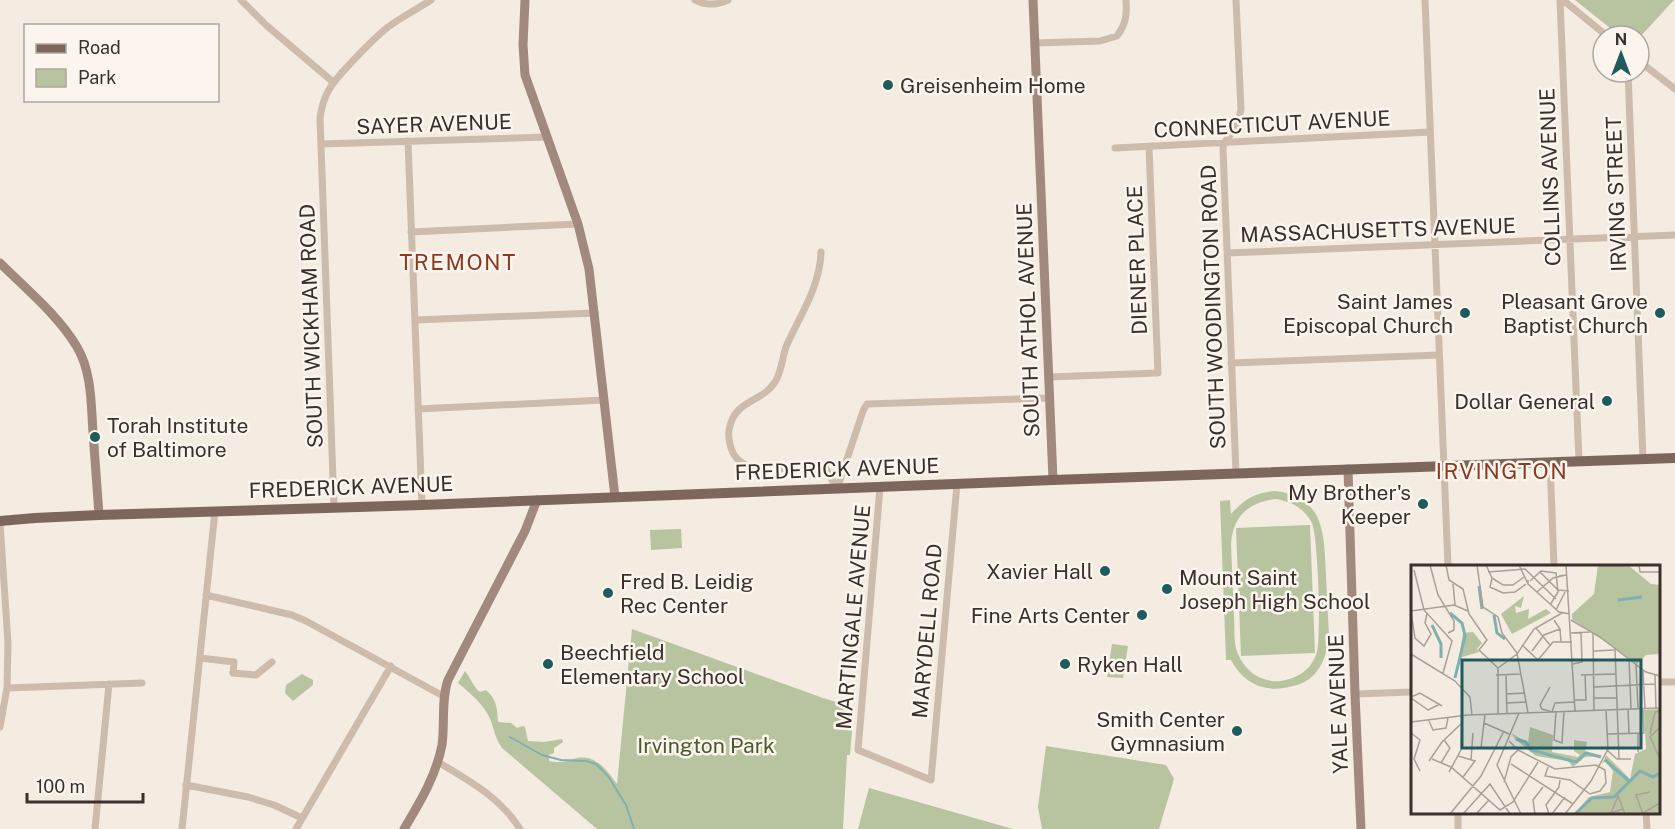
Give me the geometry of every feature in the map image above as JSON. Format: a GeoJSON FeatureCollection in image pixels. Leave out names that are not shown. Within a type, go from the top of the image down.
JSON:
{"type":"FeatureCollection","features":[{"type":"Feature","properties":{"kind":"main road","name":"FREDERICK AVENUE"},"geometry":{"type":"LineString","coordinates":[[0,522],[99,514],[422,505],[1675,458]]}},
{"type":"Feature","properties":{"kind":"street"},"geometry":{"type":"LineString","coordinates":[[242,0],[266,25],[333,82]]}},
{"type":"Feature","properties":{"kind":"street","name":"SOUTH WICKHAM ROAD"},"geometry":{"type":"LineString","coordinates":[[334,507],[321,107],[333,82],[370,43],[390,26],[431,0]]}},
{"type":"Feature","properties":{"kind":"street"},"geometry":{"type":"LineString","coordinates":[[525,0],[523,45],[524,66],[529,89],[578,224],[589,269],[615,497]]}},
{"type":"Feature","properties":{"kind":"street"},"geometry":{"type":"LineString","coordinates":[[695,0],[706,4],[728,0]]}},
{"type":"Feature","properties":{"kind":"street","name":"SOUTH ATHOL AVENUE"},"geometry":{"type":"LineString","coordinates":[[1033,0],[1053,480]]}},
{"type":"Feature","properties":{"kind":"street"},"geometry":{"type":"LineString","coordinates":[[1035,43],[1100,40],[1117,36],[1127,15],[1126,0]]}},
{"type":"Feature","properties":{"kind":"street","name":"SOUTH WOODINGTON ROAD"},"geometry":{"type":"LineString","coordinates":[[1236,0],[1241,110],[1236,127],[1224,143],[1223,149],[1236,473]]}},
{"type":"Feature","properties":{"kind":"street"},"geometry":{"type":"LineString","coordinates":[[1425,0],[1448,565]]}},
{"type":"Feature","properties":{"kind":"street"},"geometry":{"type":"LineString","coordinates":[[1561,0],[1592,24]]}},
{"type":"Feature","properties":{"kind":"street","name":"COLLINS AVENUE"},"geometry":{"type":"LineString","coordinates":[[1561,0],[1579,461]]}},
{"type":"Feature","properties":{"kind":"street"},"geometry":{"type":"LineString","coordinates":[[1651,70],[1675,89]]}},
{"type":"Feature","properties":{"kind":"street","name":"IRVING STREET"},"geometry":{"type":"LineString","coordinates":[[1629,84],[1643,459]]}},
{"type":"Feature","properties":{"kind":"street","name":"CONNECTICUT AVENUE"},"geometry":{"type":"LineString","coordinates":[[1116,148],[1430,132]]}},
{"type":"Feature","properties":{"kind":"street","name":"SAYER AVENUE"},"geometry":{"type":"LineString","coordinates":[[321,144],[547,137]]}},
{"type":"Feature","properties":{"kind":"street"},"geometry":{"type":"LineString","coordinates":[[408,141],[422,505]]}},
{"type":"Feature","properties":{"kind":"street","name":"DIENER PLACE"},"geometry":{"type":"LineString","coordinates":[[1048,377],[1158,373],[1149,147]]}},
{"type":"Feature","properties":{"kind":"street"},"geometry":{"type":"LineString","coordinates":[[411,232],[578,224]]}},
{"type":"Feature","properties":{"kind":"street","name":"MASSACHUSETTS AVENUE"},"geometry":{"type":"LineString","coordinates":[[1227,253],[1675,235]]}},
{"type":"Feature","properties":{"kind":"street"},"geometry":{"type":"LineString","coordinates":[[821,252],[819,275],[807,308],[785,350],[779,375],[774,384],[763,394],[740,407],[731,421],[729,437],[733,453],[746,465],[755,469],[825,467],[837,489]]}},
{"type":"Feature","properties":{"kind":"street"},"geometry":{"type":"LineString","coordinates":[[0,263],[58,321],[78,348],[84,362],[90,401],[99,514]]}},
{"type":"Feature","properties":{"kind":"street"},"geometry":{"type":"LineString","coordinates":[[414,320],[595,313]]}},
{"type":"Feature","properties":{"kind":"street"},"geometry":{"type":"LineString","coordinates":[[1231,363],[1439,355]]}},
{"type":"Feature","properties":{"kind":"street","name":"MARTINGALE AVENUE"},"geometry":{"type":"LineString","coordinates":[[837,489],[867,404],[1049,398]]}},
{"type":"Feature","properties":{"kind":"street"},"geometry":{"type":"LineString","coordinates":[[418,409],[604,400]]}},
{"type":"Feature","properties":{"kind":"street"},"geometry":{"type":"LineString","coordinates":[[1550,462],[1554,565]]}},
{"type":"Feature","properties":{"kind":"street","name":"YALE AVENUE"},"geometry":{"type":"LineString","coordinates":[[1348,469],[1361,829]]}},
{"type":"Feature","properties":{"kind":"street","name":"MARYDELL ROAD"},"geometry":{"type":"LineString","coordinates":[[858,750],[931,780],[957,484]]}},
{"type":"Feature","properties":{"kind":"street","name":"MARTINGALE AVENUE"},"geometry":{"type":"LineString","coordinates":[[858,750],[880,487]]}},
{"type":"Feature","properties":{"kind":"street"},"geometry":{"type":"LineString","coordinates":[[404,829],[425,794],[438,762],[444,727],[445,697],[452,672],[525,531],[537,500]]}},
{"type":"Feature","properties":{"kind":"street"},"geometry":{"type":"LineString","coordinates":[[182,829],[215,511]]}},
{"type":"Feature","properties":{"kind":"street"},"geometry":{"type":"LineString","coordinates":[[0,522],[3,598],[8,643],[7,688],[0,727]]}},
{"type":"Feature","properties":{"kind":"street"},"geometry":{"type":"LineString","coordinates":[[206,595],[292,615],[391,666],[445,697]]}},
{"type":"Feature","properties":{"kind":"street"},"geometry":{"type":"LineString","coordinates":[[200,658],[234,662],[233,673],[256,675],[272,662]]}},
{"type":"Feature","properties":{"kind":"street"},"geometry":{"type":"LineString","coordinates":[[296,829],[391,666]]}},
{"type":"Feature","properties":{"kind":"street"},"geometry":{"type":"LineString","coordinates":[[7,688],[142,683]]}},
{"type":"Feature","properties":{"kind":"street"},"geometry":{"type":"LineString","coordinates":[[95,829],[109,684]]}},
{"type":"Feature","properties":{"kind":"street"},"geometry":{"type":"LineString","coordinates":[[1355,694],[1411,692]]}},
{"type":"Feature","properties":{"kind":"street"},"geometry":{"type":"LineString","coordinates":[[438,762],[491,796],[503,806],[519,829]]}},
{"type":"Feature","properties":{"kind":"street"},"geometry":{"type":"LineString","coordinates":[[186,785],[265,802],[302,818]]}},
{"type":"Feature","properties":{"kind":"street"},"geometry":{"type":"LineString","coordinates":[[1646,814],[1647,829]]}},
{"type":"Feature","properties":{"kind":"green space"},"geometry":{"type":"Polygon","coordinates":[[[1575,0],[1674,0],[1651,25],[1605,24],[1575,0]]]}},
{"type":"Feature","properties":{"kind":"green space"},"geometry":{"type":"Polygon","coordinates":[[[1275,491],[1304,501],[1313,509],[1318,520],[1324,545],[1329,636],[1324,659],[1315,674],[1297,685],[1280,689],[1255,684],[1242,675],[1231,660],[1226,660],[1220,501],[1230,500],[1231,514],[1250,498],[1261,493],[1275,491]],[[1281,500],[1265,501],[1244,512],[1235,526],[1231,544],[1236,650],[1249,671],[1260,678],[1274,681],[1292,678],[1302,673],[1310,665],[1316,655],[1319,631],[1317,568],[1312,523],[1301,509],[1281,500]]]}},
{"type":"Feature","properties":{"kind":"green space"},"geometry":{"type":"Polygon","coordinates":[[[1310,525],[1315,653],[1241,656],[1236,528],[1310,525]]]}},
{"type":"Feature","properties":{"kind":"green space"},"geometry":{"type":"Polygon","coordinates":[[[681,529],[682,548],[651,550],[650,530],[681,529]]]}},
{"type":"Feature","properties":{"kind":"green space","name":"Irvington Park"},"geometry":{"type":"Polygon","coordinates":[[[632,629],[823,698],[854,706],[850,755],[847,755],[843,829],[597,829],[502,748],[485,709],[458,683],[465,671],[480,692],[486,690],[492,697],[497,709],[498,722],[511,723],[517,728],[525,727],[528,741],[544,742],[562,739],[563,742],[554,748],[554,753],[549,755],[549,761],[561,762],[580,757],[593,760],[604,768],[617,784],[632,629]]]}},
{"type":"Feature","properties":{"kind":"green space"},"geometry":{"type":"Polygon","coordinates":[[[1112,644],[1128,646],[1123,678],[1107,677],[1112,644]]]}},
{"type":"Feature","properties":{"kind":"green space"},"geometry":{"type":"Polygon","coordinates":[[[302,674],[313,680],[313,685],[293,701],[285,693],[286,685],[302,674]]]}},
{"type":"Feature","properties":{"kind":"green space"},"geometry":{"type":"Polygon","coordinates":[[[1046,746],[1166,765],[1174,779],[1159,829],[1042,829],[1038,807],[1046,746]]]}},
{"type":"Feature","properties":{"kind":"green space"},"geometry":{"type":"Polygon","coordinates":[[[869,788],[1013,829],[858,829],[869,788]]]}},
{"type":"Feature","properties":{"kind":"waterway"},"geometry":{"type":"LineString","coordinates":[[510,737],[542,755],[561,760],[586,761],[596,764],[608,776],[626,805],[634,829]]}},
{"type":"Feature","properties":{"kind":"place","name":"Greisenheim Home"},"geometry":{"type":"Point","coordinates":[888,85]}},
{"type":"Feature","properties":{"kind":"place","name":"Saint James Episcopal Church"},"geometry":{"type":"Point","coordinates":[1465,313]}},
{"type":"Feature","properties":{"kind":"place","name":"Pleasant Grove Baptist Church"},"geometry":{"type":"Point","coordinates":[1660,313]}},
{"type":"Feature","properties":{"kind":"place","name":"Dollar General"},"geometry":{"type":"Point","coordinates":[1607,401]}},
{"type":"Feature","properties":{"kind":"place","name":"Torah Institute of Baltimore"},"geometry":{"type":"Point","coordinates":[95,437]}},
{"type":"Feature","properties":{"kind":"place","name":"My Brother's Keeper"},"geometry":{"type":"Point","coordinates":[1423,504]}},
{"type":"Feature","properties":{"kind":"place","name":"Xavier Hall"},"geometry":{"type":"Point","coordinates":[1105,571]}},
{"type":"Feature","properties":{"kind":"place","name":"Mount Saint Joseph High School"},"geometry":{"type":"Point","coordinates":[1167,589]}},
{"type":"Feature","properties":{"kind":"place","name":"Fred B. Leidig Rec Center"},"geometry":{"type":"Point","coordinates":[608,593]}},
{"type":"Feature","properties":{"kind":"place","name":"Fine Arts Center"},"geometry":{"type":"Point","coordinates":[1142,615]}},
{"type":"Feature","properties":{"kind":"place","name":"Beechfield Elementary School"},"geometry":{"type":"Point","coordinates":[548,664]}},
{"type":"Feature","properties":{"kind":"place","name":"Ryken Hall"},"geometry":{"type":"Point","coordinates":[1065,664]}},
{"type":"Feature","properties":{"kind":"place","name":"Smith Center Gymnasium"},"geometry":{"type":"Point","coordinates":[1237,731]}},
{"type":"Feature","properties":{"kind":"district","name":"TREMONT"},"geometry":{"type":"Point","coordinates":[458,262]}},
{"type":"Feature","properties":{"kind":"district","name":"IRVINGTON"},"geometry":{"type":"Point","coordinates":[1502,471]}}]}
